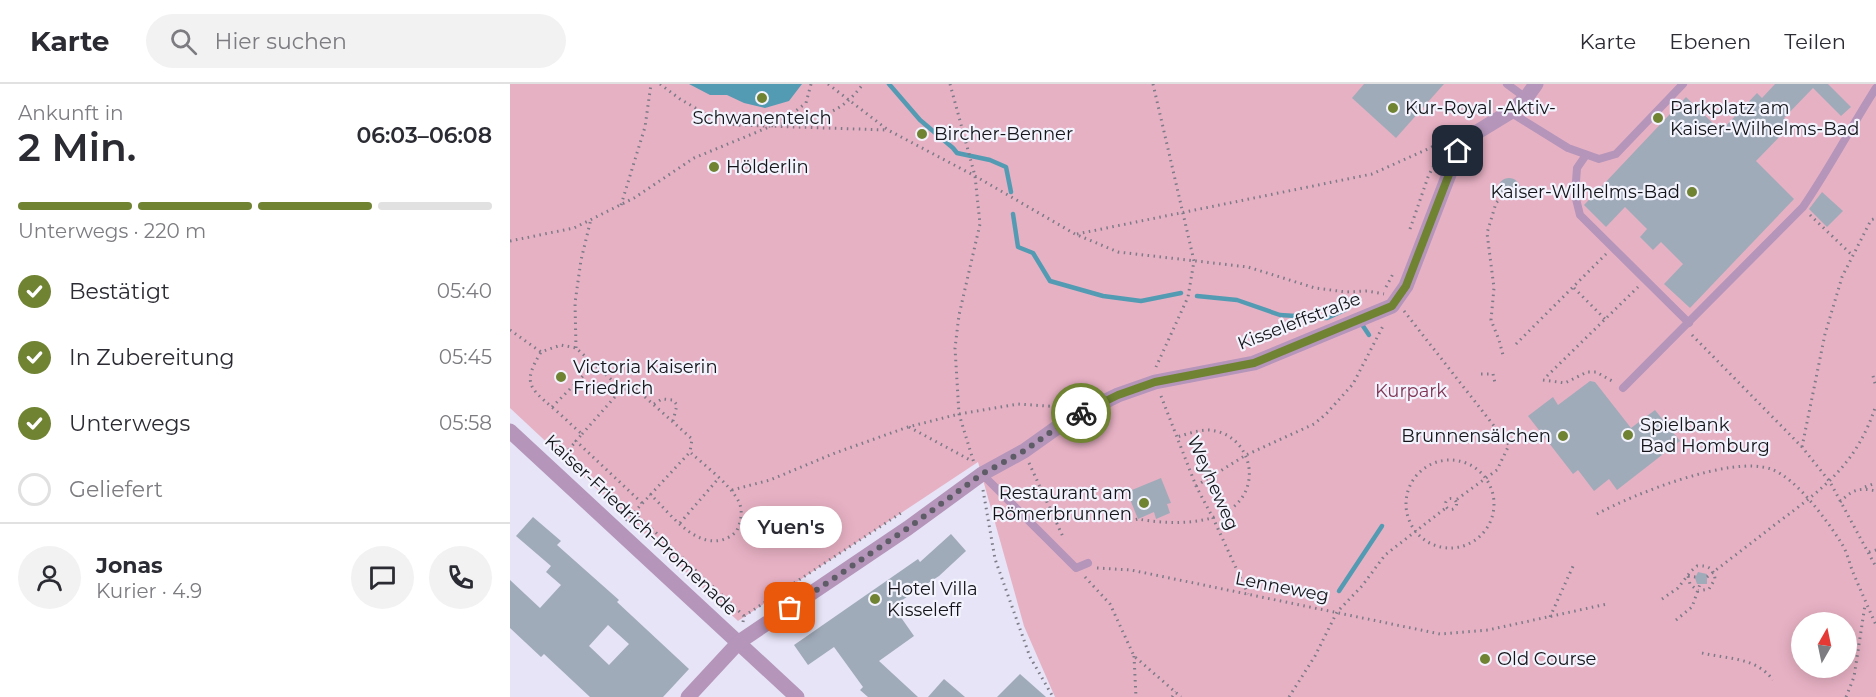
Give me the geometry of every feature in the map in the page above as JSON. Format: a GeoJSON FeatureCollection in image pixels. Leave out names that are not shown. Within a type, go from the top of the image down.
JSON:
{"type":"FeatureCollection","features":[{"type":"Feature","properties":{"kind":"street"},"geometry":{"type":"LineString","coordinates":[[1398,307],[1458,151],[1474,134],[1510,112],[1526,98],[1536,84]]}},
{"type":"Feature","properties":{"kind":"street","name":"Kisseleffstraße"},"geometry":{"type":"LineString","coordinates":[[688,697],[739,642],[898,534],[978,469],[1024,451],[1069,419],[1154,378],[1254,363],[1398,307]]}},
{"type":"Feature","properties":{"kind":"street","name":"Kaiser-Friedrich-Promenade"},"geometry":{"type":"LineString","coordinates":[[510,431],[797,697]]}},
{"type":"Feature","properties":{"kind":"lane"},"geometry":{"type":"LineString","coordinates":[[1507,84],[1526,98]]}},
{"type":"Feature","properties":{"kind":"lane"},"geometry":{"type":"LineString","coordinates":[[1510,112],[1568,148],[1599,159],[1616,154],[1683,84]]}},
{"type":"Feature","properties":{"kind":"lane"},"geometry":{"type":"LineString","coordinates":[[1623,388],[1803,207],[1876,88]]}},
{"type":"Feature","properties":{"kind":"lane"},"geometry":{"type":"LineString","coordinates":[[1586,155],[1577,168],[1575,195],[1580,215],[1611,249],[1689,323]]}},
{"type":"Feature","properties":{"kind":"lane"},"geometry":{"type":"LineString","coordinates":[[978,469],[1077,568],[1088,563]]}},
{"type":"Feature","properties":{"kind":"path"},"geometry":{"type":"LineString","coordinates":[[621,205],[645,127],[651,84]]}},
{"type":"Feature","properties":{"kind":"path"},"geometry":{"type":"LineString","coordinates":[[660,84],[709,116],[735,125],[888,130]]}},
{"type":"Feature","properties":{"kind":"path"},"geometry":{"type":"LineString","coordinates":[[510,241],[574,228],[621,205],[694,158],[774,125],[806,104],[811,84]]}},
{"type":"Feature","properties":{"kind":"path"},"geometry":{"type":"LineString","coordinates":[[828,84],[888,130],[975,176],[1075,234],[1119,252],[1152,254],[1248,267],[1315,288],[1382,293]]}},
{"type":"Feature","properties":{"kind":"path"},"geometry":{"type":"LineString","coordinates":[[774,125],[818,118],[850,102],[863,84]]}},
{"type":"Feature","properties":{"kind":"path"},"geometry":{"type":"LineString","coordinates":[[950,84],[975,176],[980,224],[959,315],[955,348],[959,414],[978,469],[995,559],[1030,657],[1053,697]]}},
{"type":"Feature","properties":{"kind":"path"},"geometry":{"type":"LineString","coordinates":[[1153,84],[1194,261],[1188,297],[1154,378]]}},
{"type":"Feature","properties":{"kind":"path"},"geometry":{"type":"LineString","coordinates":[[1075,234],[1372,174],[1430,148],[1449,136]]}},
{"type":"Feature","properties":{"kind":"path"},"geometry":{"type":"LineString","coordinates":[[1502,197],[1496,203],[1487,233],[1494,288],[1491,320],[1503,356]]}},
{"type":"Feature","properties":{"kind":"path"},"geometry":{"type":"LineString","coordinates":[[1811,216],[1853,256]]}},
{"type":"Feature","properties":{"kind":"path"},"geometry":{"type":"LineString","coordinates":[[1802,447],[1825,334],[1842,277],[1871,220],[1876,218]]}},
{"type":"Feature","properties":{"kind":"path"},"geometry":{"type":"LineString","coordinates":[[576,348],[575,303],[581,260],[592,219]]}},
{"type":"Feature","properties":{"kind":"path"},"geometry":{"type":"LineString","coordinates":[[1515,344],[1611,249]]}},
{"type":"Feature","properties":{"kind":"path"},"geometry":{"type":"LineString","coordinates":[[1547,376],[1644,281]]}},
{"type":"Feature","properties":{"kind":"path"},"geometry":{"type":"LineString","coordinates":[[1574,288],[1606,320]]}},
{"type":"Feature","properties":{"kind":"path"},"geometry":{"type":"LineString","coordinates":[[1196,486],[1246,455],[1314,424],[1326,414],[1353,384],[1398,307],[1509,445],[1497,470],[1456,500]]}},
{"type":"Feature","properties":{"kind":"path"},"geometry":{"type":"LineString","coordinates":[[1689,323],[1687,331],[1802,447],[1830,482],[1876,567]]}},
{"type":"Feature","properties":{"kind":"path"},"geometry":{"type":"LineString","coordinates":[[510,330],[541,352]]}},
{"type":"Feature","properties":{"kind":"path"},"geometry":{"type":"LineString","coordinates":[[582,434],[540,399],[533,390],[530,378],[533,366],[541,352],[561,345],[576,348],[622,389],[636,389],[692,439],[690,452],[617,530]]}},
{"type":"Feature","properties":{"kind":"path"},"geometry":{"type":"LineString","coordinates":[[552,407],[594,365]]}},
{"type":"Feature","properties":{"kind":"path"},"geometry":{"type":"LineString","coordinates":[[1543,380],[1565,382],[1587,372],[1596,372],[1623,388]]}},
{"type":"Feature","properties":{"kind":"path"},"geometry":{"type":"LineString","coordinates":[[1481,374],[1493,374],[1495,383]]}},
{"type":"Feature","properties":{"kind":"path"},"geometry":{"type":"LineString","coordinates":[[1873,376],[1876,387]]}},
{"type":"Feature","properties":{"kind":"path","name":"Weyheweg"},"geometry":{"type":"LineString","coordinates":[[1154,378],[1196,486],[1248,594]]}},
{"type":"Feature","properties":{"kind":"path"},"geometry":{"type":"LineString","coordinates":[[552,470],[622,389]]}},
{"type":"Feature","properties":{"kind":"path"},"geometry":{"type":"LineString","coordinates":[[654,404],[662,399],[673,400],[677,405],[673,421]]}},
{"type":"Feature","properties":{"kind":"path"},"geometry":{"type":"LineString","coordinates":[[732,490],[770,480],[908,426],[1018,404],[1072,408]]}},
{"type":"Feature","properties":{"kind":"path"},"geometry":{"type":"LineString","coordinates":[[1707,577],[1830,482],[1854,454],[1865,434],[1876,405]]}},
{"type":"Feature","properties":{"kind":"path"},"geometry":{"type":"LineString","coordinates":[[908,426],[978,469]]}},
{"type":"Feature","properties":{"kind":"path"},"geometry":{"type":"LineString","coordinates":[[1130,521],[1138,519],[1197,521],[1213,518],[1232,509],[1242,499],[1247,489],[1249,474],[1246,455],[1234,441],[1222,433],[1208,430],[1177,437]]}},
{"type":"Feature","properties":{"kind":"path"},"geometry":{"type":"LineString","coordinates":[[576,441],[642,503]]}},
{"type":"Feature","properties":{"kind":"path"},"geometry":{"type":"LineString","coordinates":[[1024,451],[1077,568],[1110,604],[1134,656],[1136,697]]}},
{"type":"Feature","properties":{"kind":"path"},"geometry":{"type":"LineString","coordinates":[[650,494],[700,539],[715,541],[728,538],[736,531],[741,517],[741,508],[732,490],[690,452]]}},
{"type":"Feature","properties":{"kind":"path"},"geometry":{"type":"LineString","coordinates":[[1457,460],[1473,466],[1486,478],[1493,494],[1494,512],[1480,536],[1465,545],[1447,548],[1430,543],[1416,531],[1408,515],[1407,498],[1412,482],[1424,469],[1439,461],[1457,460]]}},
{"type":"Feature","properties":{"kind":"path"},"geometry":{"type":"LineString","coordinates":[[1597,514],[1634,496],[1718,469],[1748,465],[1771,469],[1787,478],[1809,499],[1841,542],[1876,625]]}},
{"type":"Feature","properties":{"kind":"path"},"geometry":{"type":"LineString","coordinates":[[680,523],[718,479]]}},
{"type":"Feature","properties":{"kind":"path"},"geometry":{"type":"LineString","coordinates":[[1840,502],[1852,490],[1876,483]]}},
{"type":"Feature","properties":{"kind":"path"},"geometry":{"type":"LineString","coordinates":[[1863,488],[1876,491]]}},
{"type":"Feature","properties":{"kind":"path"},"geometry":{"type":"LineString","coordinates":[[1447,507],[1448,500],[1452,498],[1456,500]]}},
{"type":"Feature","properties":{"kind":"path"},"geometry":{"type":"LineString","coordinates":[[1447,507],[1454,509],[1457,506],[1456,500]]}},
{"type":"Feature","properties":{"kind":"path"},"geometry":{"type":"LineString","coordinates":[[1289,697],[1315,656],[1337,612],[1362,586],[1385,555],[1447,507]]}},
{"type":"Feature","properties":{"kind":"path"},"geometry":{"type":"LineString","coordinates":[[634,512],[744,616]]}},
{"type":"Feature","properties":{"kind":"path"},"geometry":{"type":"LineString","coordinates":[[1869,552],[1876,550]]}},
{"type":"Feature","properties":{"kind":"path"},"geometry":{"type":"LineString","coordinates":[[1550,617],[1574,564]]}},
{"type":"Feature","properties":{"kind":"path"},"geometry":{"type":"LineString","coordinates":[[1662,599],[1678,588],[1697,566],[1708,567],[1715,579],[1709,589],[1698,591]]}},
{"type":"Feature","properties":{"kind":"path","name":"Lenneweg"},"geometry":{"type":"LineString","coordinates":[[1077,568],[1131,570],[1440,634],[1488,630],[1607,604]]}},
{"type":"Feature","properties":{"kind":"path"},"geometry":{"type":"LineString","coordinates":[[1689,576],[1696,577]]}},
{"type":"Feature","properties":{"kind":"path"},"geometry":{"type":"LineString","coordinates":[[1689,576],[1690,584],[1698,591]]}},
{"type":"Feature","properties":{"kind":"path"},"geometry":{"type":"LineString","coordinates":[[1676,620],[1692,607],[1700,584]]}},
{"type":"Feature","properties":{"kind":"path"},"geometry":{"type":"LineString","coordinates":[[1846,697],[1854,677],[1866,603]]}},
{"type":"Feature","properties":{"kind":"path"},"geometry":{"type":"LineString","coordinates":[[1702,653],[1732,657],[1751,663],[1768,673],[1773,680]]}},
{"type":"Feature","properties":{"kind":"path"},"geometry":{"type":"LineString","coordinates":[[1134,656],[1181,697]]}},
{"type":"Feature","properties":{"kind":"path"},"geometry":{"type":"LineString","coordinates":[[1172,697],[1176,692]]}},
{"type":"Feature","properties":{"kind":"green space","name":"Kurpark"},"geometry":{"type":"Polygon","coordinates":[[[510,84],[1876,84],[1876,697],[1055,697],[1024,626],[978,462],[738,621],[510,408],[510,84]]]}},
{"type":"Feature","properties":{"kind":"water","name":"Schwanenteich"},"geometry":{"type":"Polygon","coordinates":[[[689,84],[802,84],[789,101],[765,108],[744,103],[727,95],[710,95],[689,84]]]}},
{"type":"Feature","properties":{"kind":"building","name":"Kur-Royal -Aktiv-"},"geometry":{"type":"Polygon","coordinates":[[[1364,84],[1444,84],[1396,138],[1352,98],[1364,84]]]}},
{"type":"Feature","properties":{"kind":"building","name":"Kaiser-Wilhelms-Bad"},"geometry":{"type":"Polygon","coordinates":[[[1775,84],[1828,84],[1851,107],[1841,116],[1813,88],[1784,118],[1791,125],[1756,161],[1794,199],[1690,308],[1664,284],[1683,264],[1661,242],[1653,250],[1640,237],[1647,229],[1625,207],[1606,227],[1584,205],[1686,97],[1721,131],[1757,93],[1762,98],[1775,84]]]}},
{"type":"Feature","properties":{"kind":"building"},"geometry":{"type":"Polygon","coordinates":[[[1509,178],[1519,185],[1520,189],[1513,199],[1509,200],[1499,193],[1498,189],[1505,179],[1509,178]]]}},
{"type":"Feature","properties":{"kind":"building"},"geometry":{"type":"Polygon","coordinates":[[[1822,192],[1843,211],[1827,227],[1809,209],[1822,192]]]}},
{"type":"Feature","properties":{"kind":"building","name":"Spielbank Bad Homburg"},"geometry":{"type":"Polygon","coordinates":[[[1590,381],[1595,382],[1631,428],[1655,410],[1680,441],[1617,490],[1609,479],[1594,491],[1578,470],[1573,474],[1528,416],[1553,397],[1558,405],[1590,381]]]}},
{"type":"Feature","properties":{"kind":"building"},"geometry":{"type":"Polygon","coordinates":[[[1161,478],[1171,503],[1167,504],[1170,513],[1156,519],[1154,512],[1138,519],[1127,492],[1161,478]]]}},
{"type":"Feature","properties":{"kind":"building"},"geometry":{"type":"Polygon","coordinates":[[[533,517],[561,541],[557,545],[619,600],[617,602],[689,669],[663,697],[590,697],[544,654],[541,657],[510,628],[510,580],[540,608],[561,585],[546,572],[551,566],[516,536],[533,517]],[[608,625],[589,646],[609,665],[629,644],[608,625]]]}},
{"type":"Feature","properties":{"kind":"building"},"geometry":{"type":"Polygon","coordinates":[[[951,534],[966,551],[939,576],[893,606],[914,636],[879,661],[918,697],[868,697],[860,690],[863,687],[834,647],[808,665],[794,645],[918,559],[920,562],[951,534]]]}},
{"type":"Feature","properties":{"kind":"building"},"geometry":{"type":"Polygon","coordinates":[[[1698,572],[1707,574],[1707,584],[1697,584],[1695,578],[1698,572]]]}},
{"type":"Feature","properties":{"kind":"building"},"geometry":{"type":"Polygon","coordinates":[[[1020,674],[1046,697],[997,697],[1020,674]]]}},
{"type":"Feature","properties":{"kind":"building"},"geometry":{"type":"Polygon","coordinates":[[[944,679],[965,697],[928,697],[944,679]]]}},
{"type":"Feature","properties":{"kind":"waterway"},"geometry":{"type":"LineString","coordinates":[[889,84],[920,120],[957,153],[990,160],[1006,167],[1011,192]]}},
{"type":"Feature","properties":{"kind":"waterway"},"geometry":{"type":"LineString","coordinates":[[1013,214],[1018,247],[1033,253],[1050,281],[1103,296],[1141,301],[1181,293]]}},
{"type":"Feature","properties":{"kind":"waterway"},"geometry":{"type":"LineString","coordinates":[[1197,296],[1237,300],[1280,315],[1327,318],[1347,309]]}},
{"type":"Feature","properties":{"kind":"waterway"},"geometry":{"type":"LineString","coordinates":[[1363,326],[1369,335]]}},
{"type":"Feature","properties":{"kind":"waterway"},"geometry":{"type":"LineString","coordinates":[[1339,591],[1382,526]]}},
{"type":"Feature","properties":{"kind":"way so far"},"geometry":{"type":"LineString","coordinates":[[790,608],[908,528],[982,474],[1024,451],[1081,413]]}},
{"type":"Feature","properties":{"kind":"place","name":"Schwanenteich"},"geometry":{"type":"Point","coordinates":[762,98]}},
{"type":"Feature","properties":{"kind":"place","name":"Kur-Royal -Aktiv-"},"geometry":{"type":"Point","coordinates":[1393,108]}},
{"type":"Feature","properties":{"kind":"place","name":"Parkplatz am Kaiser-Wilhelms-Bad"},"geometry":{"type":"Point","coordinates":[1658,118]}},
{"type":"Feature","properties":{"kind":"place","name":"Bircher-Benner"},"geometry":{"type":"Point","coordinates":[922,134]}},
{"type":"Feature","properties":{"kind":"place","name":"Hölderlin"},"geometry":{"type":"Point","coordinates":[714,167]}},
{"type":"Feature","properties":{"kind":"place","name":"Kaiser-Wilhelms-Bad"},"geometry":{"type":"Point","coordinates":[1692,192]}},
{"type":"Feature","properties":{"kind":"place","name":"Victoria Kaiserin Friedrich"},"geometry":{"type":"Point","coordinates":[561,377]}},
{"type":"Feature","properties":{"kind":"place","name":"Spielbank Bad Homburg"},"geometry":{"type":"Point","coordinates":[1628,435]}},
{"type":"Feature","properties":{"kind":"place","name":"Brunnensälchen"},"geometry":{"type":"Point","coordinates":[1563,436]}},
{"type":"Feature","properties":{"kind":"place","name":"Restaurant am Römerbrunnen"},"geometry":{"type":"Point","coordinates":[1144,503]}},
{"type":"Feature","properties":{"kind":"place","name":"Hotel Villa Kisseleff"},"geometry":{"type":"Point","coordinates":[875,599]}},
{"type":"Feature","properties":{"kind":"place","name":"Yuen's"},"geometry":{"type":"Point","coordinates":[790,608]}},
{"type":"Feature","properties":{"kind":"place","name":"Old Course"},"geometry":{"type":"Point","coordinates":[1485,659]}},
{"type":"Feature","properties":{"kind":"route"},"geometry":{"type":"LineString","coordinates":[[1081,413],[1118,395],[1155,382],[1254,363],[1392,306],[1406,286],[1458,151]]}}]}
